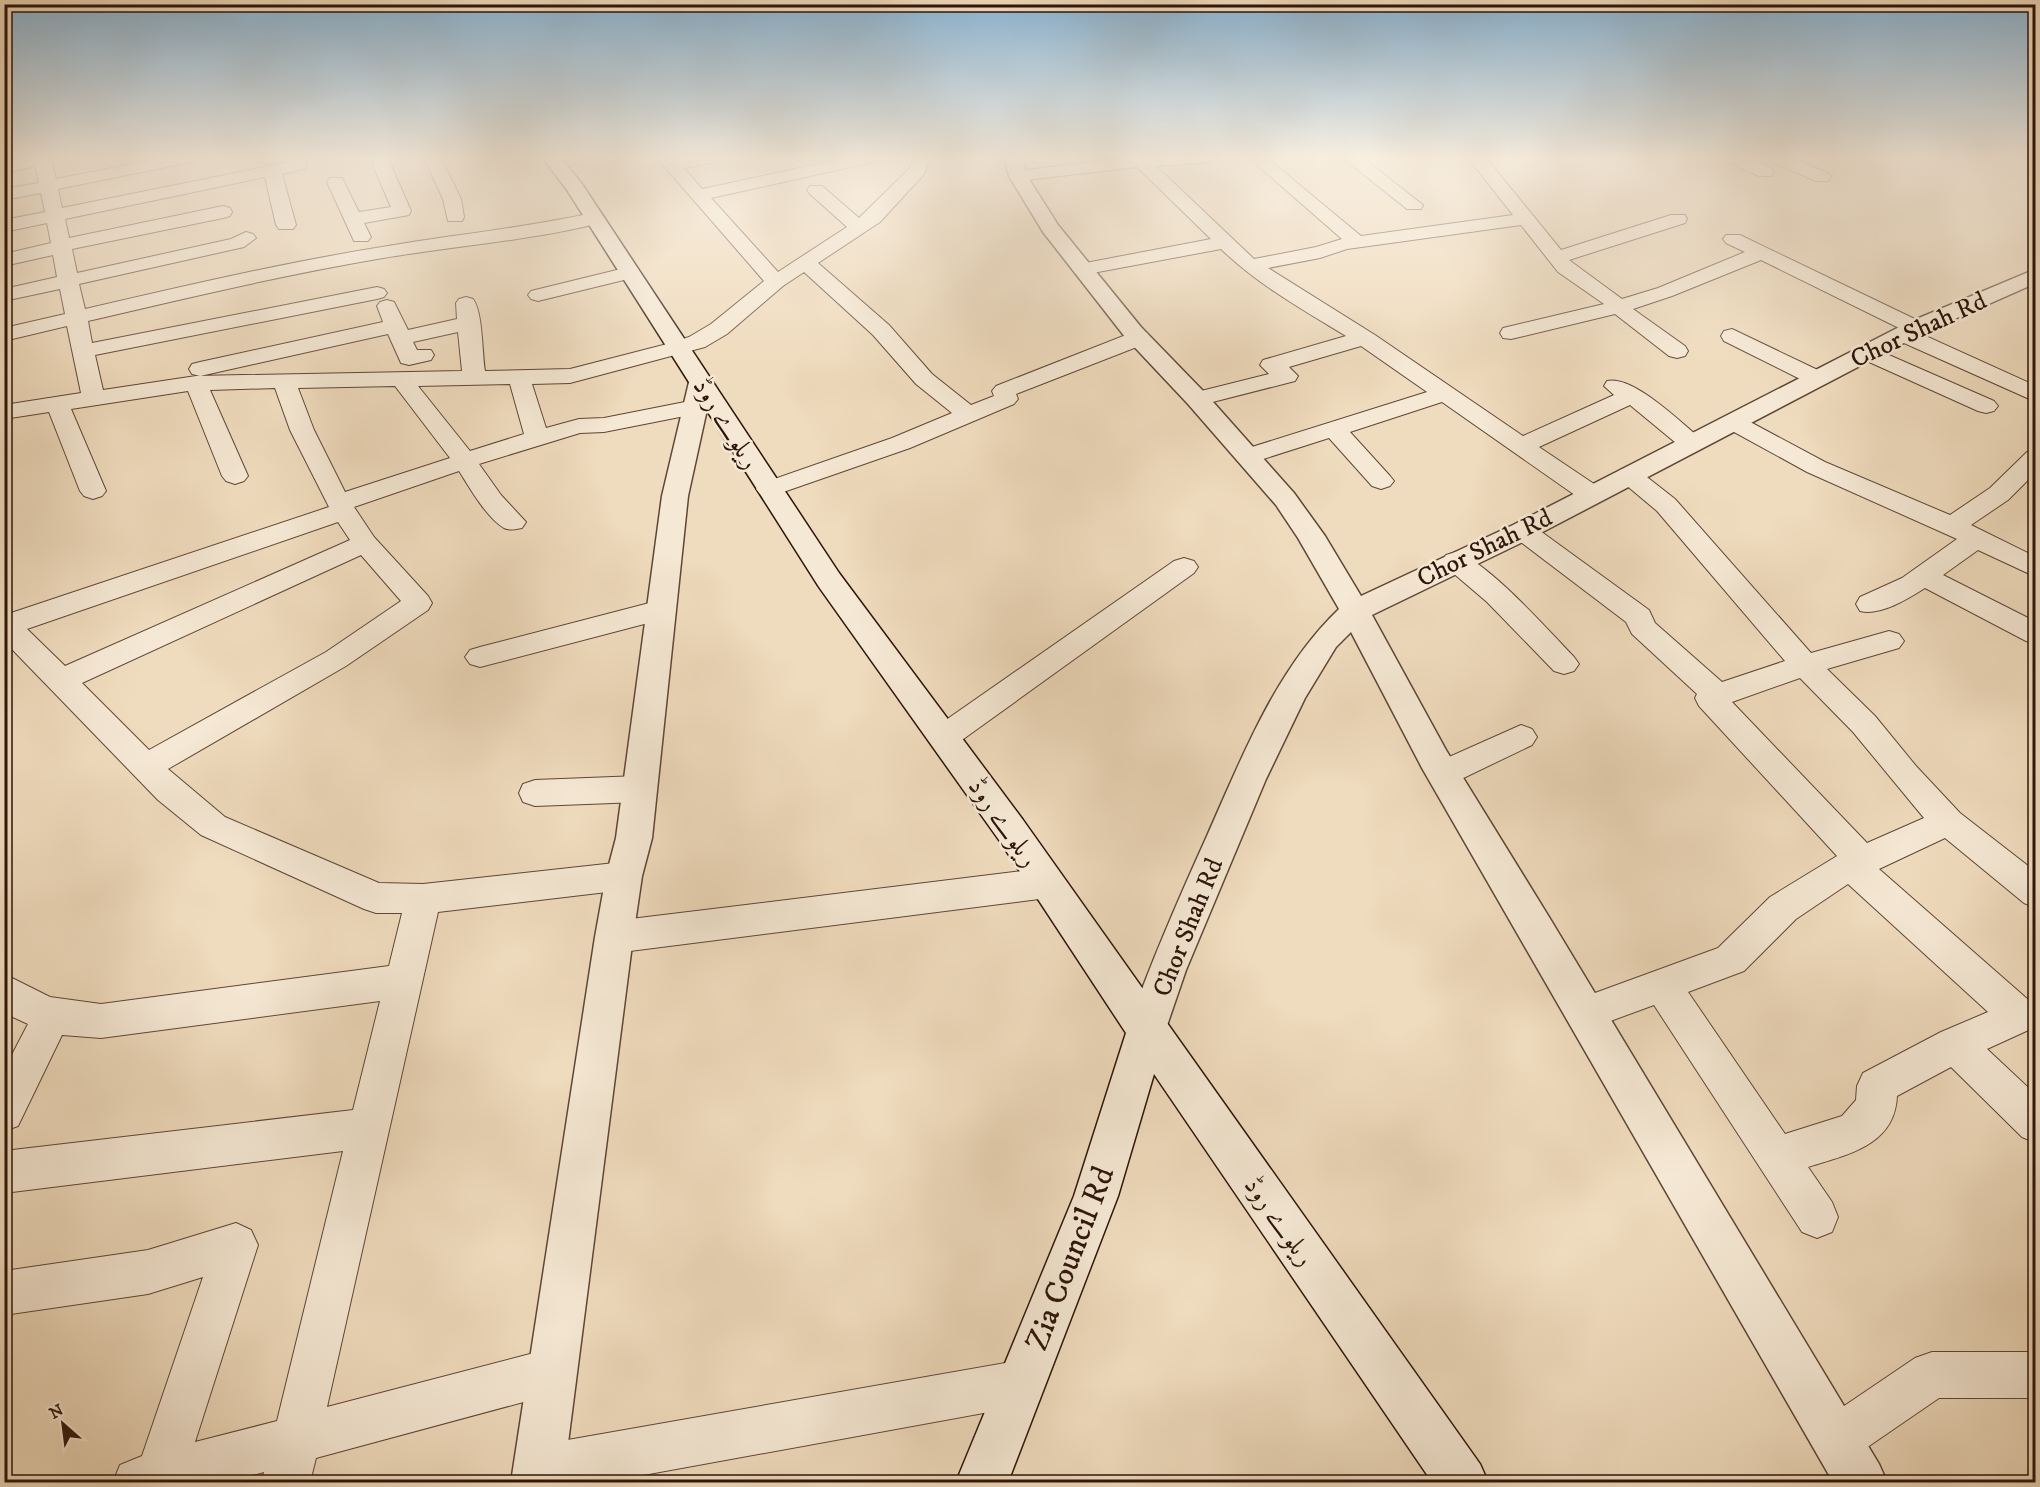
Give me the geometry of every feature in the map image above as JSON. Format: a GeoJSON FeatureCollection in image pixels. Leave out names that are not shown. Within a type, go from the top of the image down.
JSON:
{"type":"FeatureCollection","features":[{"type":"Feature","properties":{"kind":"street"},"geometry":{"type":"LineString","coordinates":[[56,227],[92,396]]}},
{"type":"Feature","properties":{"kind":"street"},"geometry":{"type":"LineString","coordinates":[[4,260],[151,227]]}},
{"type":"Feature","properties":{"kind":"street"},"geometry":{"type":"LineString","coordinates":[[355,227],[360,256],[377,293],[388,308],[409,358],[423,355]]}},
{"type":"Feature","properties":{"kind":"street"},"geometry":{"type":"LineString","coordinates":[[450,227],[452,248]]}},
{"type":"Feature","properties":{"kind":"street"},"geometry":{"type":"LineString","coordinates":[[4,335],[260,274],[360,256],[452,248],[554,227]]}},
{"type":"Feature","properties":{"kind":"street","name":"ریلوے روڈ"},"geometry":{"type":"LineString","coordinates":[[599,227],[679,348],[698,394],[769,489],[829,580],[944,736],[1462,1482]]}},
{"type":"Feature","properties":{"kind":"street"},"geometry":{"type":"LineString","coordinates":[[727,227],[776,282]]}},
{"type":"Feature","properties":{"kind":"street"},"geometry":{"type":"LineString","coordinates":[[1050,227],[1139,338],[1286,499],[1355,611],[1442,774],[1586,1013],[1861,1482]]}},
{"type":"Feature","properties":{"kind":"street"},"geometry":{"type":"LineString","coordinates":[[1211,227],[1252,265],[1295,296],[1364,338],[1591,494]]}},
{"type":"Feature","properties":{"kind":"street"},"geometry":{"type":"LineString","coordinates":[[1340,227],[1357,242]]}},
{"type":"Feature","properties":{"kind":"street"},"geometry":{"type":"LineString","coordinates":[[1252,265],[1320,252],[1344,243],[1465,227]]}},
{"type":"Feature","properties":{"kind":"street"},"geometry":{"type":"LineString","coordinates":[[1533,227],[1565,268],[1604,293],[1633,320],[1677,351]]}},
{"type":"Feature","properties":{"kind":"street"},"geometry":{"type":"LineString","coordinates":[[1557,258],[1652,227]]}},
{"type":"Feature","properties":{"kind":"street"},"geometry":{"type":"LineString","coordinates":[[624,876],[423,899],[376,898],[213,826],[170,791],[6,624],[342,507],[464,461],[579,426],[589,399],[679,348],[697,342],[719,329],[776,282],[859,228]]}},
{"type":"Feature","properties":{"kind":"street"},"geometry":{"type":"LineString","coordinates":[[4,295],[237,243],[246,237]]}},
{"type":"Feature","properties":{"kind":"street"},"geometry":{"type":"LineString","coordinates":[[1733,239],[2036,394]]}},
{"type":"Feature","properties":{"kind":"street"},"geometry":{"type":"LineString","coordinates":[[1082,269],[1227,242]]}},
{"type":"Feature","properties":{"kind":"street"},"geometry":{"type":"LineString","coordinates":[[1510,333],[1620,306],[1665,292],[1761,253]]}},
{"type":"Feature","properties":{"kind":"street"},"geometry":{"type":"LineString","coordinates":[[805,264],[818,272],[881,330],[924,379],[968,415]]}},
{"type":"Feature","properties":{"kind":"street"},"geometry":{"type":"LineString","coordinates":[[538,295],[629,273]]}},
{"type":"Feature","properties":{"kind":"street","name":"Chor Shah Rd"},"geometry":{"type":"LineString","coordinates":[[1147,1030],[1167,970],[1249,779],[1280,716],[1325,640],[1355,611],[1456,561],[1524,531],[1866,352],[2036,275]]}},
{"type":"Feature","properties":{"kind":"street"},"geometry":{"type":"LineString","coordinates":[[83,351],[377,293]]}},
{"type":"Feature","properties":{"kind":"street"},"geometry":{"type":"LineString","coordinates":[[4,412],[57,404],[398,332],[467,313],[474,377]]}},
{"type":"Feature","properties":{"kind":"street"},"geometry":{"type":"LineString","coordinates":[[1732,336],[1816,378]]}},
{"type":"Feature","properties":{"kind":"street"},"geometry":{"type":"LineString","coordinates":[[769,489],[900,443],[1006,399],[1004,391],[1139,338]]}},
{"type":"Feature","properties":{"kind":"street"},"geometry":{"type":"LineString","coordinates":[[1197,399],[1287,376],[1270,365],[1364,338]]}},
{"type":"Feature","properties":{"kind":"street"},"geometry":{"type":"LineString","coordinates":[[1866,352],[1986,406]]}},
{"type":"Feature","properties":{"kind":"street"},"geometry":{"type":"LineString","coordinates":[[92,396],[196,383],[474,377],[519,377],[589,399],[698,394],[675,496],[633,838],[614,937],[538,1476],[1022,1383]]}},
{"type":"Feature","properties":{"kind":"street"},"geometry":{"type":"LineString","coordinates":[[519,377],[537,438]]}},
{"type":"Feature","properties":{"kind":"street"},"geometry":{"type":"LineString","coordinates":[[402,380],[492,501],[513,522]]}},
{"type":"Feature","properties":{"kind":"street"},"geometry":{"type":"LineString","coordinates":[[146,766],[336,659],[418,603],[365,543],[342,507],[302,430],[284,381]]}},
{"type":"Feature","properties":{"kind":"street"},"geometry":{"type":"LineString","coordinates":[[196,383],[235,476]]}},
{"type":"Feature","properties":{"kind":"street"},"geometry":{"type":"LineString","coordinates":[[1520,447],[1623,391],[1691,443]]}},
{"type":"Feature","properties":{"kind":"street"},"geometry":{"type":"LineString","coordinates":[[1248,456],[1445,394]]}},
{"type":"Feature","properties":{"kind":"street"},"geometry":{"type":"LineString","coordinates":[[57,404],[93,491]]}},
{"type":"Feature","properties":{"kind":"street"},"geometry":{"type":"LineString","coordinates":[[1732,422],[1816,467],[1964,532],[2036,568]]}},
{"type":"Feature","properties":{"kind":"street"},"geometry":{"type":"LineString","coordinates":[[1334,429],[1381,481]]}},
{"type":"Feature","properties":{"kind":"street"},"geometry":{"type":"LineString","coordinates":[[1870,604],[1923,576],[1999,494],[2036,458]]}},
{"type":"Feature","properties":{"kind":"street"},"geometry":{"type":"LineString","coordinates":[[1629,475],[1665,505],[1805,665],[1864,724],[1905,775],[1948,822],[2036,893]]}},
{"type":"Feature","properties":{"kind":"street"},"geometry":{"type":"LineString","coordinates":[[1524,531],[1640,617],[1642,627],[1718,696]]}},
{"type":"Feature","properties":{"kind":"street"},"geometry":{"type":"LineString","coordinates":[[62,680],[365,543]]}},
{"type":"Feature","properties":{"kind":"street"},"geometry":{"type":"LineString","coordinates":[[1456,561],[1497,595],[1564,664]]}},
{"type":"Feature","properties":{"kind":"street"},"geometry":{"type":"LineString","coordinates":[[944,736],[1184,567]]}},
{"type":"Feature","properties":{"kind":"street"},"geometry":{"type":"LineString","coordinates":[[1923,576],[2036,634]]}},
{"type":"Feature","properties":{"kind":"street"},"geometry":{"type":"LineString","coordinates":[[480,657],[661,610]]}},
{"type":"Feature","properties":{"kind":"street"},"geometry":{"type":"LineString","coordinates":[[1777,1157],[1855,1132],[1876,1108],[1877,1086],[1955,1045],[2020,1016],[1857,863],[1710,699],[1805,665],[1889,641]]}},
{"type":"Feature","properties":{"kind":"street"},"geometry":{"type":"LineString","coordinates":[[1442,774],[1521,737]]}},
{"type":"Feature","properties":{"kind":"street"},"geometry":{"type":"LineString","coordinates":[[535,793],[639,789]]}},
{"type":"Feature","properties":{"kind":"street"},"geometry":{"type":"LineString","coordinates":[[1586,1013],[1731,960],[1783,908],[1841,870],[1948,822]]}},
{"type":"Feature","properties":{"kind":"street"},"geometry":{"type":"LineString","coordinates":[[614,937],[1047,883]]}},
{"type":"Feature","properties":{"kind":"street"},"geometry":{"type":"LineString","coordinates":[[292,1461],[423,899]]}},
{"type":"Feature","properties":{"kind":"street"},"geometry":{"type":"LineString","coordinates":[[4,991],[22,1005],[52,1016],[63,1019],[101,1021],[404,981]]}},
{"type":"Feature","properties":{"kind":"street"},"geometry":{"type":"LineString","coordinates":[[1662,985],[1817,1217]]}},
{"type":"Feature","properties":{"kind":"street"},"geometry":{"type":"LineString","coordinates":[[4,1112],[52,1016]]}},
{"type":"Feature","properties":{"kind":"street","name":"Zia Council Rd"},"geometry":{"type":"LineString","coordinates":[[982,1482],[1096,1196],[1147,1030]]}},
{"type":"Feature","properties":{"kind":"street"},"geometry":{"type":"LineString","coordinates":[[1955,1045],[2036,1123]]}},
{"type":"Feature","properties":{"kind":"street"},"geometry":{"type":"LineString","coordinates":[[4,1172],[370,1128]]}},
{"type":"Feature","properties":{"kind":"street"},"geometry":{"type":"LineString","coordinates":[[4,1293],[148,1272],[236,1245],[151,1480],[292,1461],[553,1371]]}},
{"type":"Feature","properties":{"kind":"street"},"geometry":{"type":"LineString","coordinates":[[1836,1440],[1932,1375],[2036,1375]]}}]}
